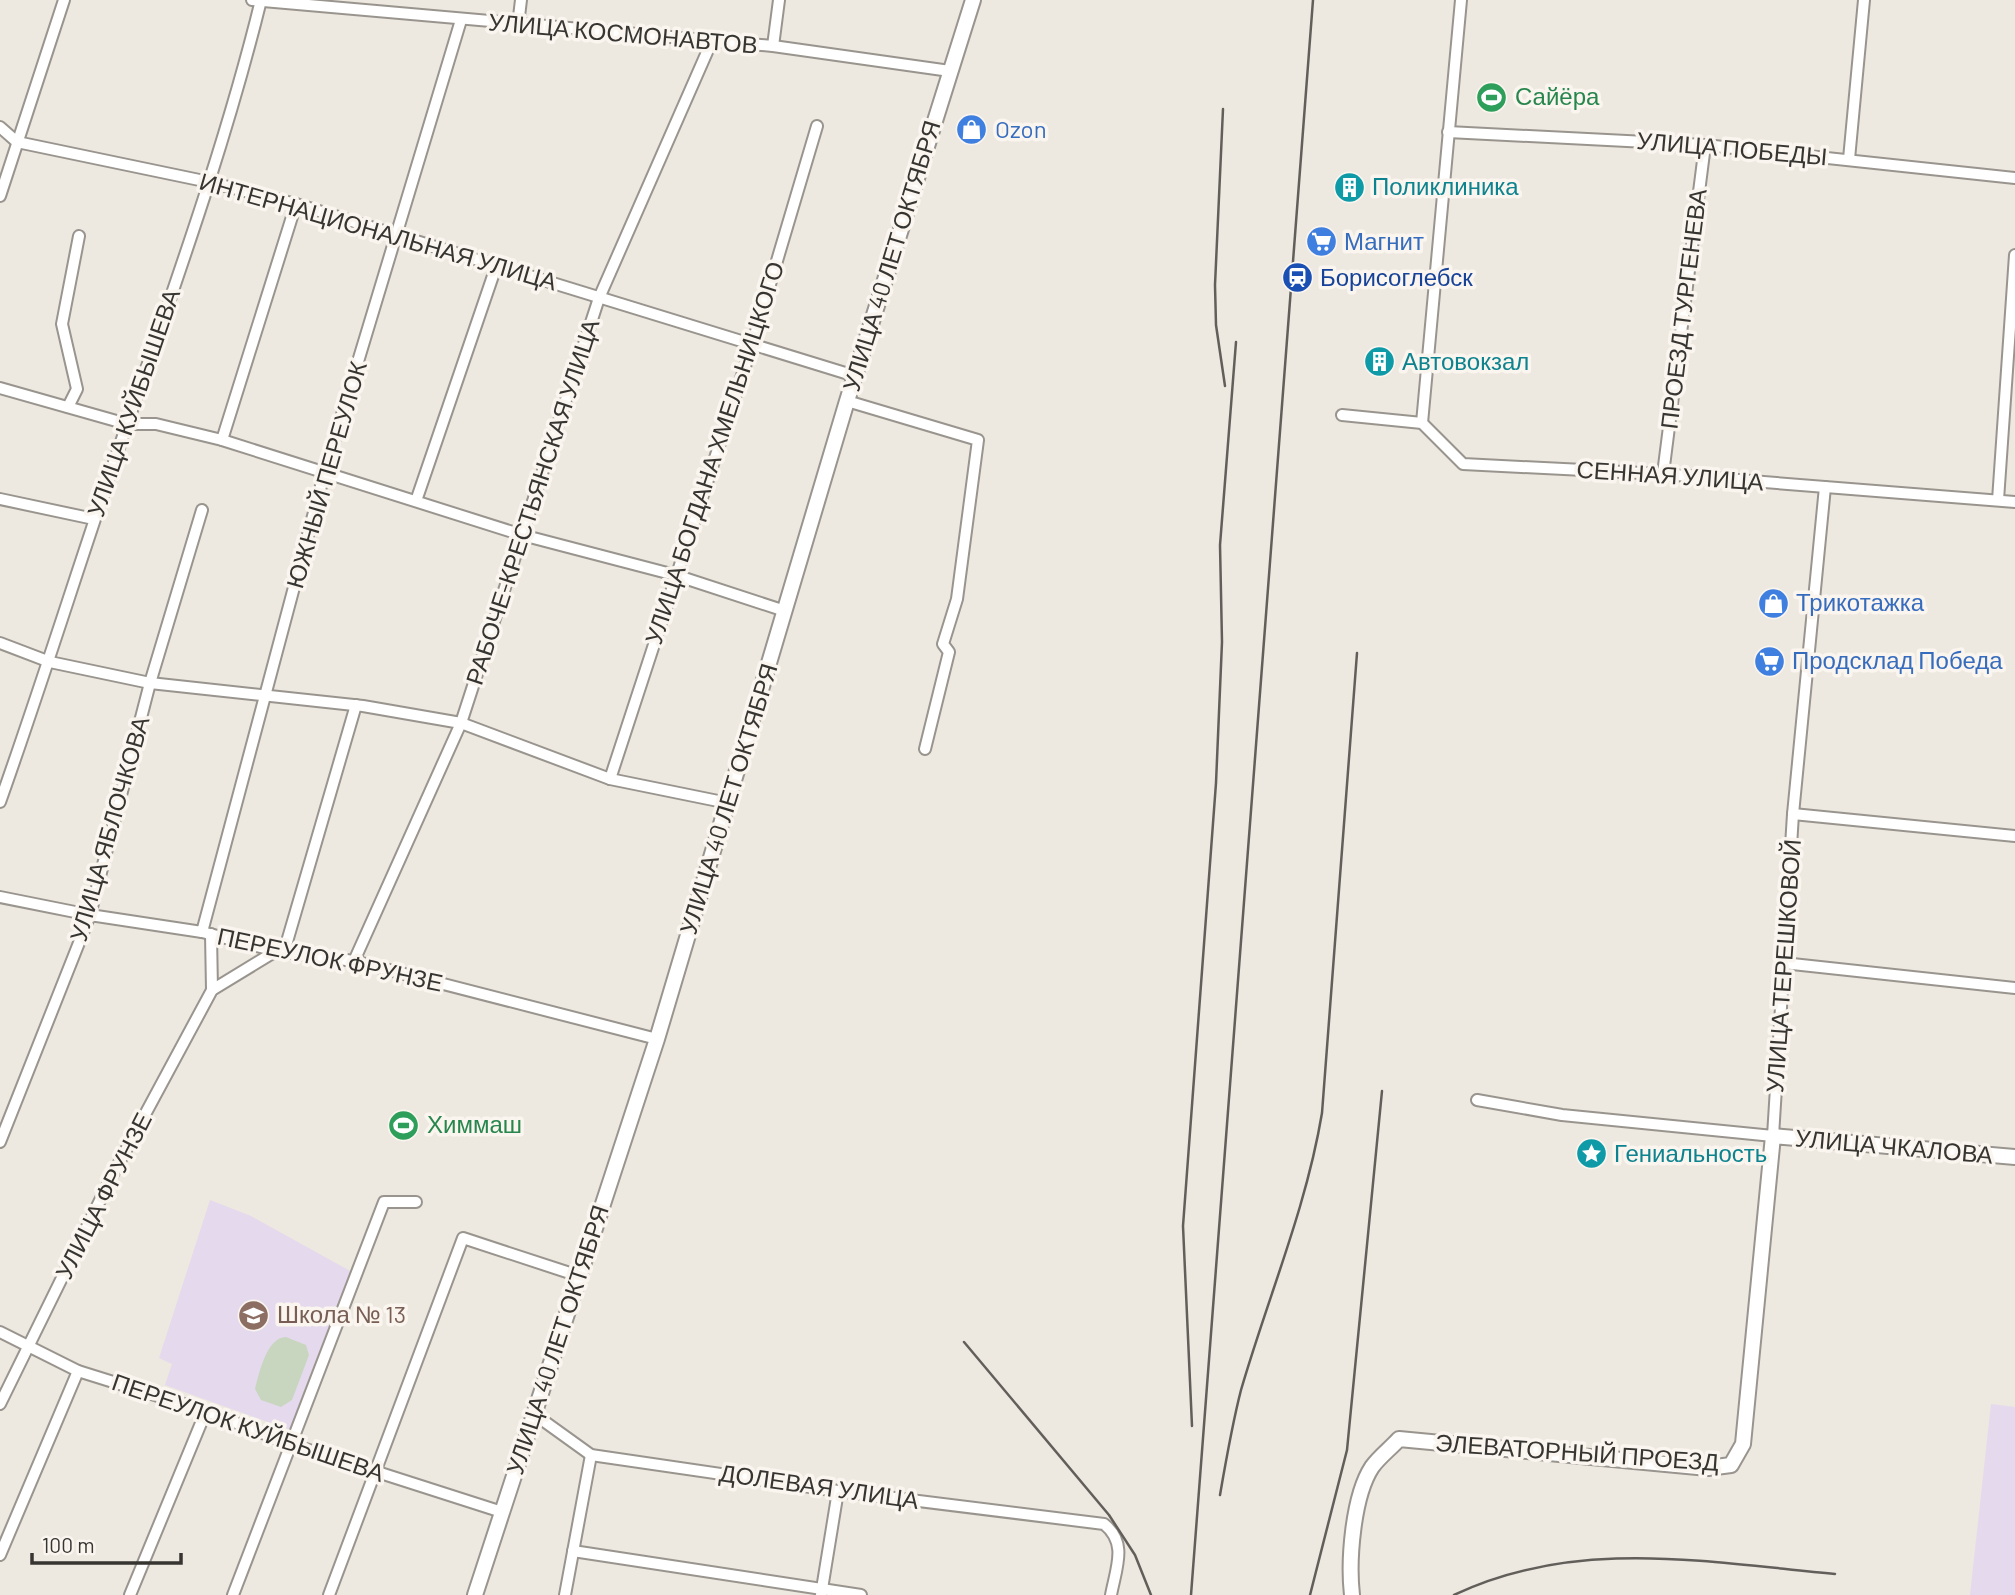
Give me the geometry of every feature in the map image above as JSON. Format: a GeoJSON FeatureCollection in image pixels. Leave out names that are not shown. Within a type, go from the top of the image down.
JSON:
{"type":"FeatureCollection","features":[{"type":"Feature","properties":{"kind":"street"},"geometry":{"type":"LineString","coordinates":[[0,196],[64,0]]}},
{"type":"Feature","properties":{"kind":"street","name":"УЛИЦА КОСМОНАВТОВ"},"geometry":{"type":"LineString","coordinates":[[258,0],[710,43],[773,46],[950,71]]}},
{"type":"Feature","properties":{"kind":"street","name":"УЛИЦА КУЙБЫШЕВА"},"geometry":{"type":"LineString","coordinates":[[0,802],[50,662],[94,519],[209,182],[258,0]]}},
{"type":"Feature","properties":{"kind":"street"},"geometry":{"type":"LineString","coordinates":[[518,25],[521,0]]}},
{"type":"Feature","properties":{"kind":"street"},"geometry":{"type":"LineString","coordinates":[[773,46],[779,0]]}},
{"type":"Feature","properties":{"kind":"street","name":"УЛИЦА 40 ЛЕТ ОКТЯБРЯ"},"geometry":{"type":"LineString","coordinates":[[475,1595],[657,1039],[847,401],[973,0]]}},
{"type":"Feature","properties":{"kind":"street"},"geometry":{"type":"LineString","coordinates":[[1342,415],[1422,423],[1461,0]]}},
{"type":"Feature","properties":{"kind":"street"},"geometry":{"type":"LineString","coordinates":[[1849,159],[1864,0]]}},
{"type":"Feature","properties":{"kind":"street","name":"ЮЖНЫЙ ПЕРЕУЛОК"},"geometry":{"type":"LineString","coordinates":[[206,933],[325,471],[461,20]]}},
{"type":"Feature","properties":{"kind":"street","name":"РАБОЧЕ-КРЕСТЬЯНСКАЯ УЛИЦА"},"geometry":{"type":"LineString","coordinates":[[354,961],[461,723],[599,298],[710,43]]}},
{"type":"Feature","properties":{"kind":"street","name":"УЛИЦА БОГДАНА ХМЕЛЬНИЦКОГО"},"geometry":{"type":"LineString","coordinates":[[610,779],[752,345],[817,126]]}},
{"type":"Feature","properties":{"kind":"street"},"geometry":{"type":"LineString","coordinates":[[0,127],[17,142]]}},
{"type":"Feature","properties":{"kind":"street","name":"УЛИЦА ПОБЕДЫ"},"geometry":{"type":"LineString","coordinates":[[1448,132],[1705,145],[2015,177]]}},
{"type":"Feature","properties":{"kind":"street","name":"ИНТЕРНАЦИОНАЛЬНАЯ УЛИЦА"},"geometry":{"type":"LineString","coordinates":[[17,142],[209,182],[296,204],[855,376]]}},
{"type":"Feature","properties":{"kind":"street","name":"ПРОЕЗД ТУРГЕНЕВА"},"geometry":{"type":"LineString","coordinates":[[1663,474],[1705,145]]}},
{"type":"Feature","properties":{"kind":"street"},"geometry":{"type":"LineString","coordinates":[[222,440],[296,204]]}},
{"type":"Feature","properties":{"kind":"street"},"geometry":{"type":"LineString","coordinates":[[68,407],[77,389],[62,324],[79,236]]}},
{"type":"Feature","properties":{"kind":"street"},"geometry":{"type":"LineString","coordinates":[[1998,500],[2015,255]]}},
{"type":"Feature","properties":{"kind":"street"},"geometry":{"type":"LineString","coordinates":[[416,501],[497,264]]}},
{"type":"Feature","properties":{"kind":"street"},"geometry":{"type":"LineString","coordinates":[[0,388],[127,424],[156,424],[222,440],[522,535],[675,575],[785,611]]}},
{"type":"Feature","properties":{"kind":"street"},"geometry":{"type":"LineString","coordinates":[[847,401],[978,440],[957,598],[943,644],[949,652],[925,749]]}},
{"type":"Feature","properties":{"kind":"street","name":"СЕННАЯ УЛИЦА"},"geometry":{"type":"LineString","coordinates":[[1422,423],[1463,464],[1663,474],[2015,502]]}},
{"type":"Feature","properties":{"kind":"street","name":"УЛИЦА ТЕРЕШКОВОЙ"},"geometry":{"type":"LineString","coordinates":[[1743,1444],[1773,1136],[1793,814],[1825,487]]}},
{"type":"Feature","properties":{"kind":"street"},"geometry":{"type":"LineString","coordinates":[[0,499],[94,519]]}},
{"type":"Feature","properties":{"kind":"street","name":"УЛИЦА ЯБЛОЧКОВА"},"geometry":{"type":"LineString","coordinates":[[0,1142],[90,915],[150,683],[202,510]]}},
{"type":"Feature","properties":{"kind":"street"},"geometry":{"type":"LineString","coordinates":[[0,643],[50,662],[150,683],[356,705],[461,723],[610,779],[728,803]]}},
{"type":"Feature","properties":{"kind":"street"},"geometry":{"type":"LineString","coordinates":[[212,990],[280,951],[356,705]]}},
{"type":"Feature","properties":{"kind":"street"},"geometry":{"type":"LineString","coordinates":[[1793,814],[2015,835]]}},
{"type":"Feature","properties":{"kind":"street","name":"ПЕРЕУЛОК ФРУНЗЕ"},"geometry":{"type":"LineString","coordinates":[[0,897],[90,915],[206,933],[280,951],[354,961],[657,1039]]}},
{"type":"Feature","properties":{"kind":"street","name":"УЛИЦА ФРУНЗЕ"},"geometry":{"type":"LineString","coordinates":[[0,1404],[113,1174],[212,990],[206,933]]}},
{"type":"Feature","properties":{"kind":"street"},"geometry":{"type":"LineString","coordinates":[[1783,963],[2015,988]]}},
{"type":"Feature","properties":{"kind":"street"},"geometry":{"type":"LineString","coordinates":[[1478,1100],[1562,1115],[1773,1136]]}},
{"type":"Feature","properties":{"kind":"street","name":"УЛИЦА ЧКАЛОВА"},"geometry":{"type":"LineString","coordinates":[[1773,1136],[2015,1157]]}},
{"type":"Feature","properties":{"kind":"street"},"geometry":{"type":"LineString","coordinates":[[233,1595],[293,1445],[384,1202],[416,1202]]}},
{"type":"Feature","properties":{"kind":"street"},"geometry":{"type":"LineString","coordinates":[[330,1595],[463,1238],[579,1276]]}},
{"type":"Feature","properties":{"kind":"street","name":"ПЕРЕУЛОК КУЙБЫШЕВА"},"geometry":{"type":"LineString","coordinates":[[0,1332],[78,1371],[206,1411],[293,1445],[502,1512]]}},
{"type":"Feature","properties":{"kind":"street"},"geometry":{"type":"LineString","coordinates":[[0,1555],[78,1371]]}},
{"type":"Feature","properties":{"kind":"street"},"geometry":{"type":"LineString","coordinates":[[130,1595],[206,1411]]}},
{"type":"Feature","properties":{"kind":"street","name":"ДОЛЕВАЯ УЛИЦА"},"geometry":{"type":"LineString","coordinates":[[534,1414],[591,1455],[838,1491],[1104,1524],[1115,1532],[1120,1545],[1111,1595]]}},
{"type":"Feature","properties":{"kind":"street","name":"ЭЛЕВАТОРНЫЙ ПРОЕЗД"},"geometry":{"type":"LineString","coordinates":[[1352,1595],[1350,1578],[1357,1506],[1372,1467],[1399,1439],[1708,1468],[1731,1465],[1743,1444]]}},
{"type":"Feature","properties":{"kind":"street"},"geometry":{"type":"LineString","coordinates":[[565,1595],[591,1455]]}},
{"type":"Feature","properties":{"kind":"street"},"geometry":{"type":"LineString","coordinates":[[822,1592],[838,1491]]}},
{"type":"Feature","properties":{"kind":"street"},"geometry":{"type":"LineString","coordinates":[[573,1551],[822,1592],[861,1595]]}},
{"type":"Feature","properties":{"kind":"shaded area","name":"Школа № 13"},"geometry":{"type":"Polygon","coordinates":[[[210,1200],[251,1216],[352,1272],[293,1431],[165,1385],[172,1364],[159,1358],[210,1200]]]}},
{"type":"Feature","properties":{"kind":"shaded area"},"geometry":{"type":"Polygon","coordinates":[[[1991,1404],[2015,1407],[2015,1595],[1970,1595],[1991,1404]]]}},
{"type":"Feature","properties":{"kind":"green space"},"geometry":{"type":"Polygon","coordinates":[[[286,1337],[306,1345],[309,1355],[292,1400],[281,1407],[261,1400],[255,1389],[269,1349],[279,1339],[286,1337]]]}},
{"type":"Feature","properties":{"kind":"railway"},"geometry":{"type":"LineString","coordinates":[[1191,1595],[1313,0]]}},
{"type":"Feature","properties":{"kind":"railway"},"geometry":{"type":"LineString","coordinates":[[1223,109],[1215,285],[1216,325],[1225,386]]}},
{"type":"Feature","properties":{"kind":"railway"},"geometry":{"type":"LineString","coordinates":[[1192,1426],[1183,1226],[1216,783],[1222,642],[1220,545],[1236,342]]}},
{"type":"Feature","properties":{"kind":"railway"},"geometry":{"type":"LineString","coordinates":[[1220,1495],[1241,1390],[1306,1184],[1322,1113],[1357,653]]}},
{"type":"Feature","properties":{"kind":"railway"},"geometry":{"type":"LineString","coordinates":[[1310,1595],[1347,1450],[1382,1091]]}},
{"type":"Feature","properties":{"kind":"railway"},"geometry":{"type":"LineString","coordinates":[[964,1342],[1109,1515],[1135,1555],[1151,1595]]}},
{"type":"Feature","properties":{"kind":"railway"},"geometry":{"type":"LineString","coordinates":[[1454,1595],[1500,1577],[1547,1566],[1594,1560],[1690,1560],[1835,1574]]}},
{"type":"Feature","properties":{"kind":"place","name":"Сайёра"},"geometry":{"type":"Point","coordinates":[1492,97]}},
{"type":"Feature","properties":{"kind":"place","name":"Ozon"},"geometry":{"type":"Point","coordinates":[972,130]}},
{"type":"Feature","properties":{"kind":"place","name":"Поликлиника"},"geometry":{"type":"Point","coordinates":[1349,187]}},
{"type":"Feature","properties":{"kind":"place","name":"Магнит"},"geometry":{"type":"Point","coordinates":[1321,242]}},
{"type":"Feature","properties":{"kind":"place","name":"Борисоглебск"},"geometry":{"type":"Point","coordinates":[1297,278]}},
{"type":"Feature","properties":{"kind":"place","name":"Автовокзал"},"geometry":{"type":"Point","coordinates":[1379,362]}},
{"type":"Feature","properties":{"kind":"place","name":"Трикотажка"},"geometry":{"type":"Point","coordinates":[1773,603]}},
{"type":"Feature","properties":{"kind":"place","name":"Продсклад Победа"},"geometry":{"type":"Point","coordinates":[1769,661]}},
{"type":"Feature","properties":{"kind":"place","name":"Химмаш"},"geometry":{"type":"Point","coordinates":[404,1125]}},
{"type":"Feature","properties":{"kind":"place","name":"Гениальность"},"geometry":{"type":"Point","coordinates":[1591,1154]}},
{"type":"Feature","properties":{"kind":"place","name":"Школа № 13"},"geometry":{"type":"Point","coordinates":[254,1315]}}]}
